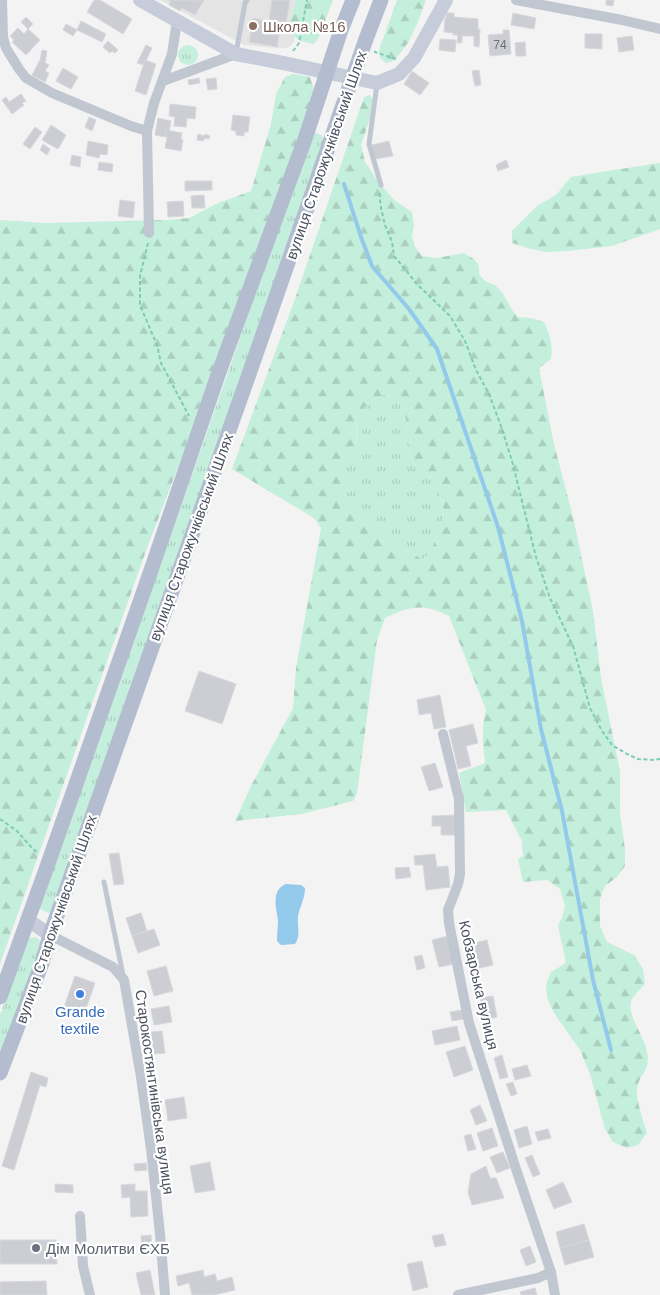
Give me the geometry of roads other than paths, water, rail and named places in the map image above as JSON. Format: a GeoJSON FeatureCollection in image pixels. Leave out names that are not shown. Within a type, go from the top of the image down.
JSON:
{"type":"FeatureCollection","features":[{"type":"Feature","properties":{"kind":"main road","name":"вулиця Старожучківський Шлях"},"geometry":{"type":"LineString","coordinates":[[0,1073],[42,963],[50,934],[329,147],[372,43],[373,19],[381,0]]}},
{"type":"Feature","properties":{"kind":"main road","name":"вулиця Старожучківський Шлях"},"geometry":{"type":"LineString","coordinates":[[0,997],[222,363],[305,139],[333,29],[351,5]]}},
{"type":"Feature","properties":{"kind":"main road"},"geometry":{"type":"LineString","coordinates":[[351,5],[373,19]]}},
{"type":"Feature","properties":{"kind":"street"},"geometry":{"type":"LineString","coordinates":[[2,0],[6,48],[18,69],[26,78],[52,93],[147,131]]}},
{"type":"Feature","properties":{"kind":"street"},"geometry":{"type":"LineString","coordinates":[[140,0],[236,54],[377,83],[399,74],[414,58],[446,0]]}},
{"type":"Feature","properties":{"kind":"street"},"geometry":{"type":"LineString","coordinates":[[516,0],[660,29]]}},
{"type":"Feature","properties":{"kind":"street"},"geometry":{"type":"LineString","coordinates":[[150,233],[147,131],[154,103],[172,54],[177,21]]}},
{"type":"Feature","properties":{"kind":"street"},"geometry":{"type":"LineString","coordinates":[[163,81],[236,54]]}},
{"type":"Feature","properties":{"kind":"street","name":"Кобзарська вулиця"},"geometry":{"type":"LineString","coordinates":[[443,734],[459,799],[460,874],[448,910],[449,923],[470,1023],[550,1272],[555,1295]]}},
{"type":"Feature","properties":{"kind":"street"},"geometry":{"type":"LineString","coordinates":[[28,920],[50,934]]}},
{"type":"Feature","properties":{"kind":"street","name":"Старокостянтинівська вулиця"},"geometry":{"type":"LineString","coordinates":[[50,934],[113,967],[124,980],[151,1149],[165,1295]]}},
{"type":"Feature","properties":{"kind":"street"},"geometry":{"type":"LineString","coordinates":[[80,1216],[83,1266],[90,1295]]}},
{"type":"Feature","properties":{"kind":"street"},"geometry":{"type":"LineString","coordinates":[[458,1295],[538,1278],[550,1272]]}},
{"type":"Feature","properties":{"kind":"lane"},"geometry":{"type":"LineString","coordinates":[[236,54],[247,0]]}},
{"type":"Feature","properties":{"kind":"lane"},"geometry":{"type":"LineString","coordinates":[[377,83],[369,144],[381,185]]}},
{"type":"Feature","properties":{"kind":"lane"},"geometry":{"type":"LineString","coordinates":[[104,882],[124,980]]}},
{"type":"Feature","properties":{"kind":"water"},"geometry":{"type":"Polygon","coordinates":[[[286,884],[301,885],[305,888],[305,892],[298,916],[297,941],[295,944],[281,945],[277,941],[276,895],[278,890],[286,884]]]}},
{"type":"Feature","properties":{"kind":"waterway"},"geometry":{"type":"LineString","coordinates":[[344,184],[372,266],[409,309],[437,349],[498,527],[522,621],[541,729],[562,811],[593,980],[611,1050]]}},
{"type":"Feature","properties":{"kind":"place","name":"Школа №16"},"geometry":{"type":"Point","coordinates":[253,26]}},
{"type":"Feature","properties":{"kind":"place","name":"Grande textile"},"geometry":{"type":"Point","coordinates":[80,994]}},
{"type":"Feature","properties":{"kind":"place","name":"Дім Молитви ЄХБ"},"geometry":{"type":"Point","coordinates":[36,1248]}}]}
